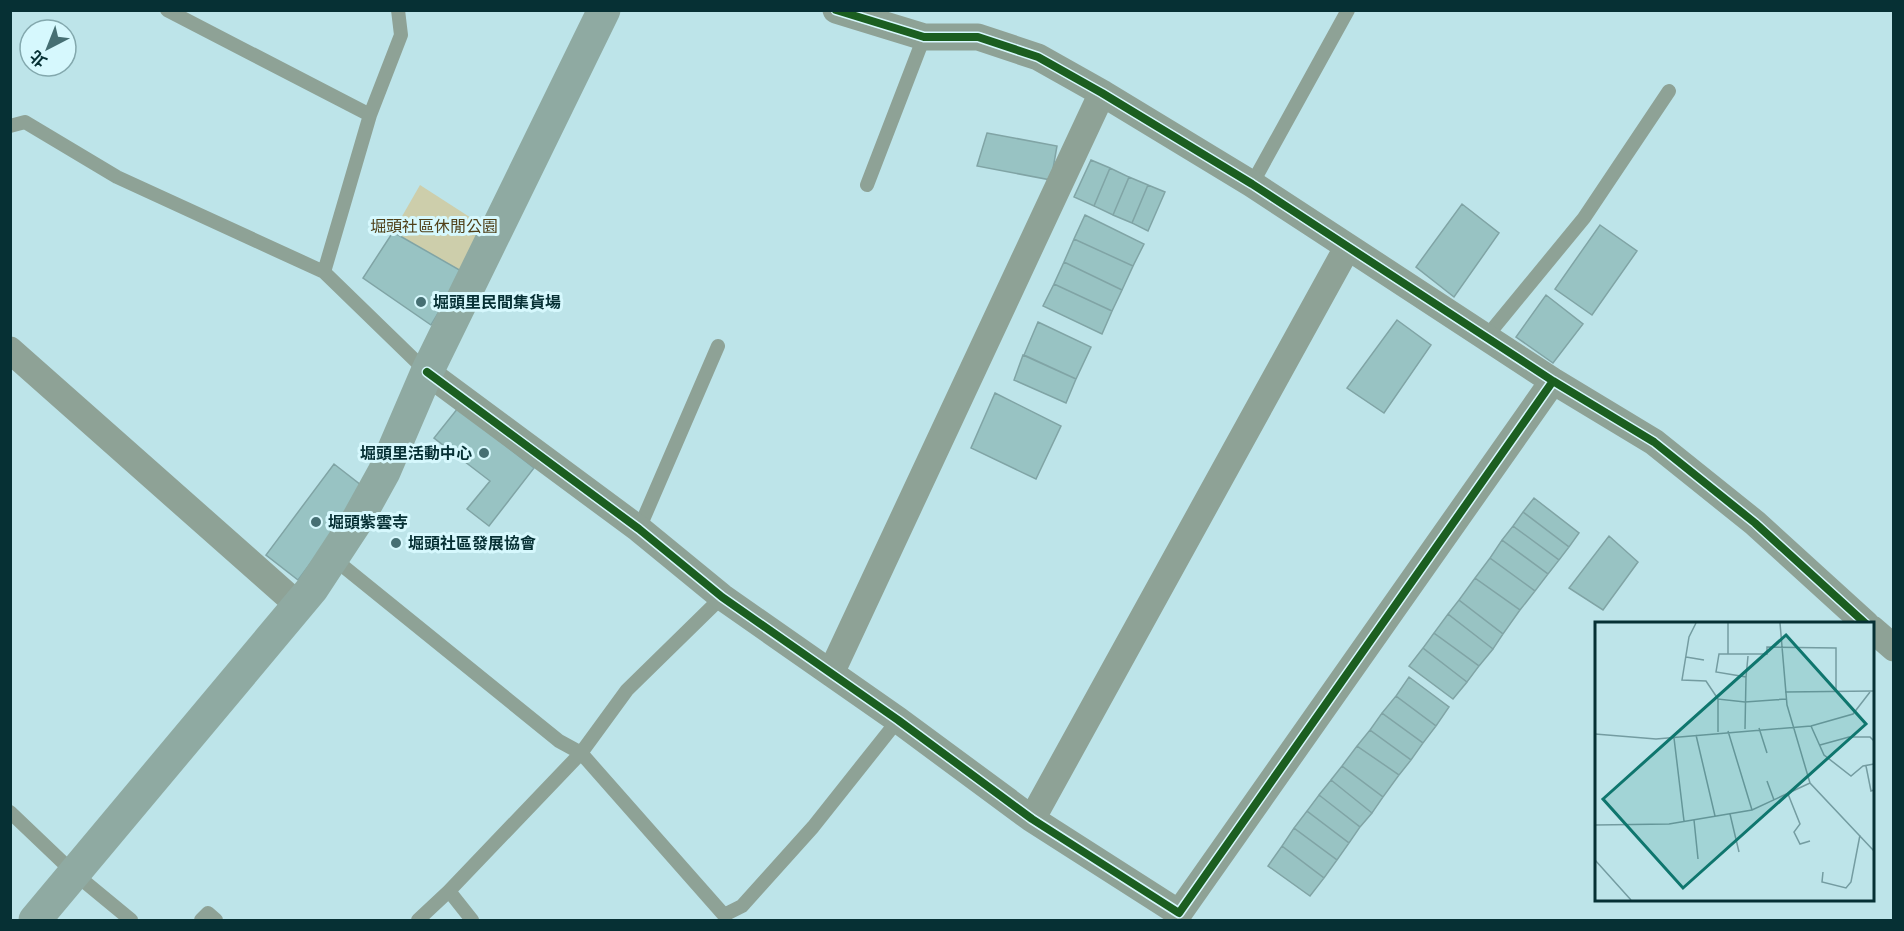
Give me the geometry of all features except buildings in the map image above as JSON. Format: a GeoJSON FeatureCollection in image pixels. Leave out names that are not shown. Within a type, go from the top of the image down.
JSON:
{"type":"FeatureCollection","features":[{"type":"Feature","properties":{"kind":"street"},"geometry":{"type":"LineString","coordinates":[[35,921],[298,605],[333,558],[384,472],[427,372],[604,10]]}},
{"type":"Feature","properties":{"kind":"street"},"geometry":{"type":"LineString","coordinates":[[836,10],[924,37],[978,37],[1038,57],[1102,93],[1252,184],[1553,381],[1654,442],[1755,523],[1864,622]]}},
{"type":"Feature","properties":{"kind":"street"},"geometry":{"type":"LineString","coordinates":[[831,673],[1102,93]]}},
{"type":"Feature","properties":{"kind":"street"},"geometry":{"type":"LineString","coordinates":[[1032,819],[1347,248]]}},
{"type":"Feature","properties":{"kind":"street"},"geometry":{"type":"LineString","coordinates":[[10,350],[298,605]]}},
{"type":"Feature","properties":{"kind":"street"},"geometry":{"type":"LineString","coordinates":[[427,372],[639,529],[722,597],[898,720],[1032,819],[1181,917],[1553,381]]}},
{"type":"Feature","properties":{"kind":"street"},"geometry":{"type":"LineString","coordinates":[[1874,631],[1893,648]]}},
{"type":"Feature","properties":{"kind":"lane"},"geometry":{"type":"LineString","coordinates":[[166,10],[370,115]]}},
{"type":"Feature","properties":{"kind":"lane"},"geometry":{"type":"LineString","coordinates":[[324,272],[370,115],[401,34],[398,10]]}},
{"type":"Feature","properties":{"kind":"lane"},"geometry":{"type":"LineString","coordinates":[[1252,184],[1348,10]]}},
{"type":"Feature","properties":{"kind":"lane"},"geometry":{"type":"LineString","coordinates":[[867,185],[924,37]]}},
{"type":"Feature","properties":{"kind":"lane"},"geometry":{"type":"LineString","coordinates":[[1487,336],[1584,218],[1669,91]]}},
{"type":"Feature","properties":{"kind":"lane"},"geometry":{"type":"LineString","coordinates":[[10,126],[25,122],[117,177],[324,272],[427,372]]}},
{"type":"Feature","properties":{"kind":"lane"},"geometry":{"type":"LineString","coordinates":[[639,529],[718,346]]}},
{"type":"Feature","properties":{"kind":"lane"},"geometry":{"type":"LineString","coordinates":[[333,558],[559,741],[581,753],[722,918],[742,906],[813,827],[898,720]]}},
{"type":"Feature","properties":{"kind":"lane"},"geometry":{"type":"LineString","coordinates":[[418,921],[581,753],[627,690],[722,597]]}},
{"type":"Feature","properties":{"kind":"lane"},"geometry":{"type":"LineString","coordinates":[[10,812],[74,873],[131,921]]}},
{"type":"Feature","properties":{"kind":"lane"},"geometry":{"type":"LineString","coordinates":[[449,891],[472,921]]}},
{"type":"Feature","properties":{"kind":"lane"},"geometry":{"type":"LineString","coordinates":[[201,921],[208,913],[216,921]]}},
{"type":"Feature","properties":{"kind":"green space","name":"堀頭社區休閒公園"},"geometry":{"type":"Polygon","coordinates":[[[420,185],[482,225],[463,272],[393,232],[420,185]]]}},
{"type":"Feature","properties":{"kind":"cycle path"},"geometry":{"type":"LineString","coordinates":[[836,10],[924,37],[978,37],[1038,57],[1102,93],[1252,184],[1553,381],[1654,442],[1755,523],[1864,622]]}},
{"type":"Feature","properties":{"kind":"cycle path"},"geometry":{"type":"LineString","coordinates":[[427,372],[639,529],[722,597],[898,720],[1032,819],[1179,913],[1553,381]]}},
{"type":"Feature","properties":{"kind":"place","name":"堀頭里民間集貨場"},"geometry":{"type":"Point","coordinates":[421,302]}},
{"type":"Feature","properties":{"kind":"place","name":"堀頭里活動中心"},"geometry":{"type":"Point","coordinates":[484,453]}},
{"type":"Feature","properties":{"kind":"place","name":"堀頭紫雲寺"},"geometry":{"type":"Point","coordinates":[316,522]}},
{"type":"Feature","properties":{"kind":"place","name":"堀頭社區發展協會"},"geometry":{"type":"Point","coordinates":[396,543]}}]}
